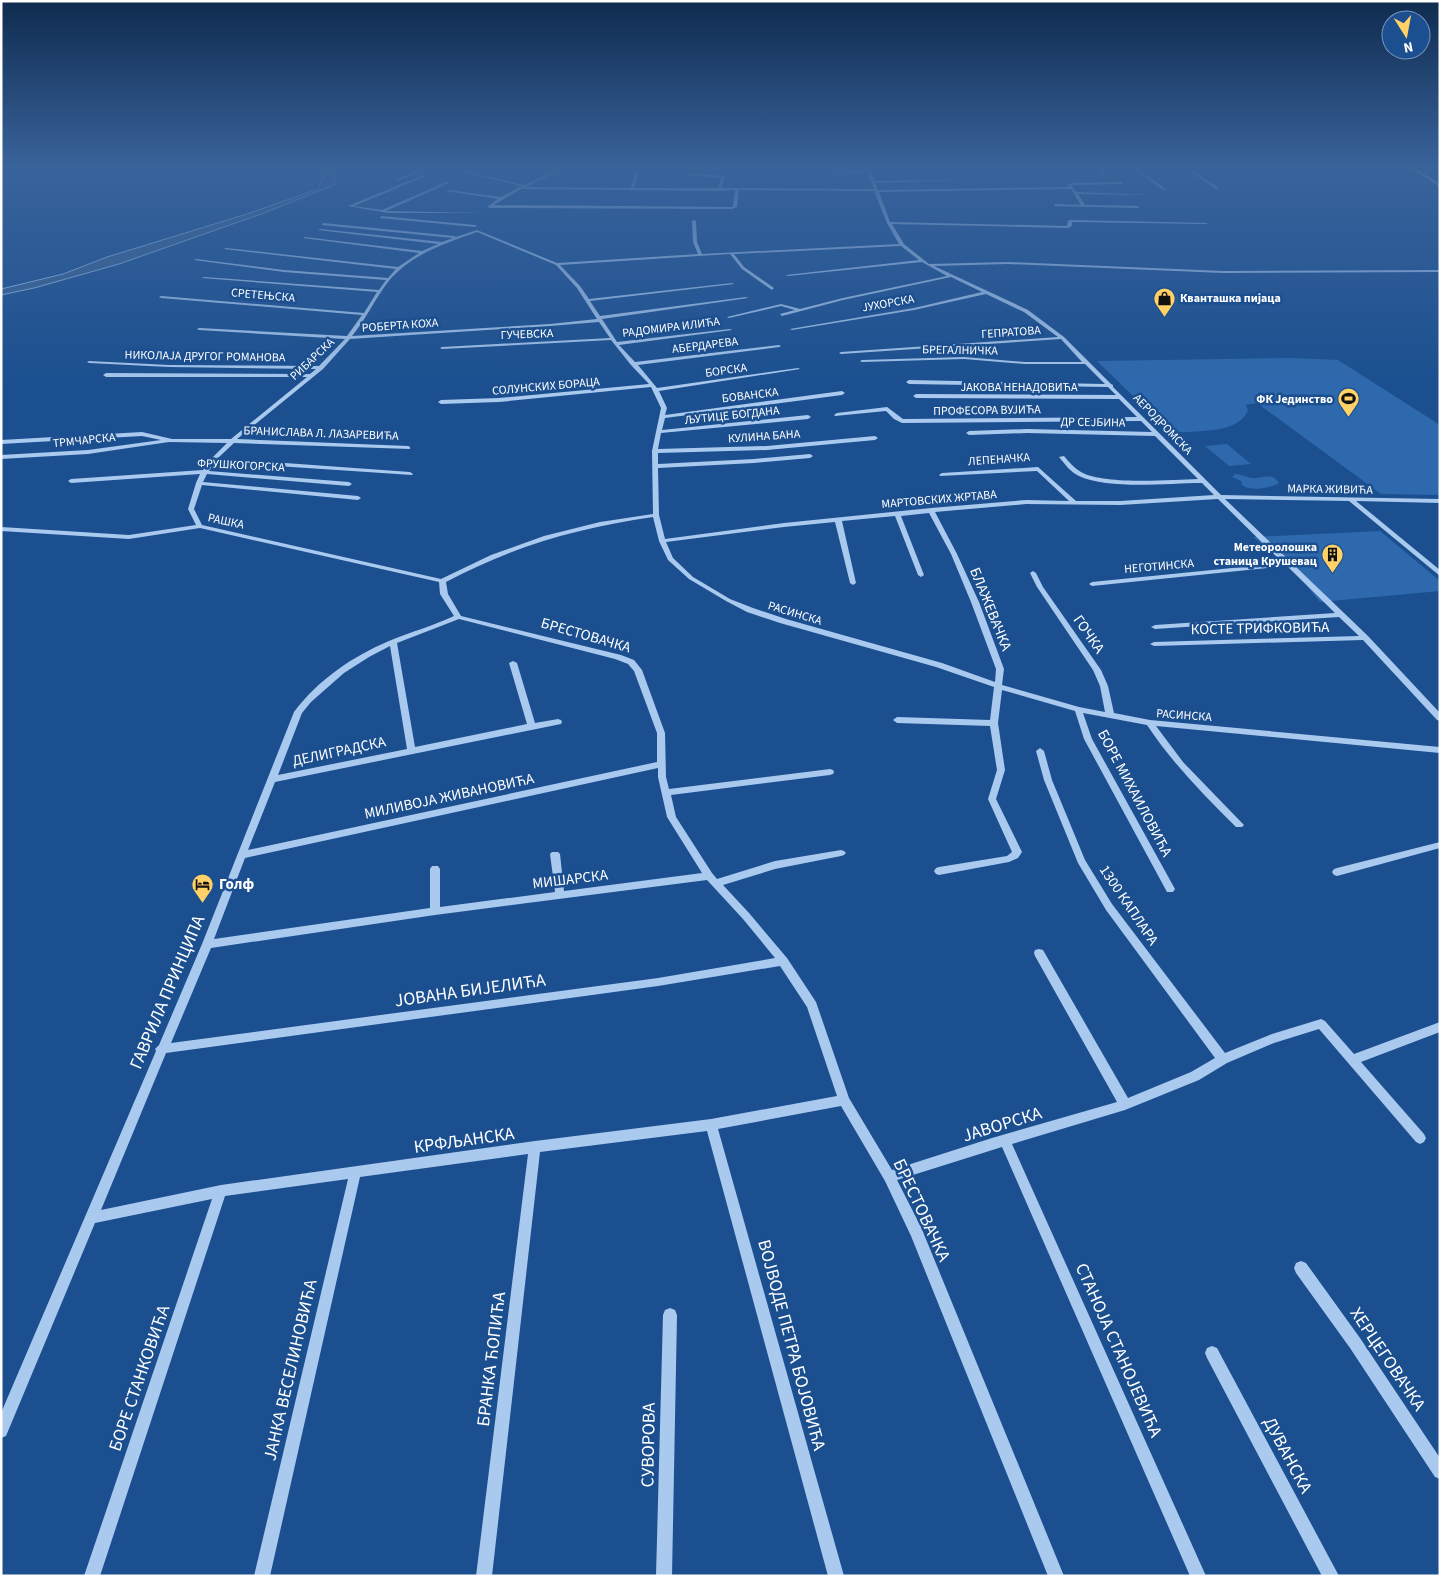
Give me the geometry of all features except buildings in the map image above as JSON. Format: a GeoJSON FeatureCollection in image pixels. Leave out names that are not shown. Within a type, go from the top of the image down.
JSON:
{"type":"FeatureCollection","features":[{"type":"Feature","properties":{"kind":"street"},"geometry":{"type":"LineString","coordinates":[[327,241],[422,252]]}},
{"type":"Feature","properties":{"kind":"street"},"geometry":{"type":"LineString","coordinates":[[419,241],[441,243]]}},
{"type":"Feature","properties":{"kind":"street","name":"РИБАРСКА"},"geometry":{"type":"LineString","coordinates":[[200,526],[191,509],[199,483],[215,460],[232,441],[320,368],[349,338],[389,279],[400,268],[422,252],[449,241]]}},
{"type":"Feature","properties":{"kind":"street","name":"РАСИНСКА"},"geometry":{"type":"LineString","coordinates":[[503,241],[557,264],[590,300],[616,344],[654,388],[664,408],[655,451],[656,515],[662,541],[670,559],[691,578],[716,593],[750,610],[847,640],[939,665],[998,686],[1078,709],[1150,724],[1440,750]]}},
{"type":"Feature","properties":{"kind":"street"},"geometry":{"type":"LineString","coordinates":[[694,241],[700,255]]}},
{"type":"Feature","properties":{"kind":"street","name":"АЕРОДРОМСКА"},"geometry":{"type":"LineString","coordinates":[[899,241],[921,261],[1026,311],[1062,338],[1220,498],[1365,638],[1440,718]]}},
{"type":"Feature","properties":{"kind":"street"},"geometry":{"type":"LineString","coordinates":[[302,243],[415,257]]}},
{"type":"Feature","properties":{"kind":"street"},"geometry":{"type":"LineString","coordinates":[[557,264],[902,245]]}},
{"type":"Feature","properties":{"kind":"street"},"geometry":{"type":"LineString","coordinates":[[226,249],[400,268]]}},
{"type":"Feature","properties":{"kind":"street"},"geometry":{"type":"LineString","coordinates":[[731,253],[743,268],[772,289]]}},
{"type":"Feature","properties":{"kind":"street"},"geometry":{"type":"LineString","coordinates":[[196,260],[284,271],[389,279]]}},
{"type":"Feature","properties":{"kind":"street"},"geometry":{"type":"LineString","coordinates":[[788,275],[921,261]]}},
{"type":"Feature","properties":{"kind":"street"},"geometry":{"type":"LineString","coordinates":[[928,265],[1008,263],[1196,272],[1440,271]]}},
{"type":"Feature","properties":{"kind":"street"},"geometry":{"type":"LineString","coordinates":[[782,315],[952,276]]}},
{"type":"Feature","properties":{"kind":"street"},"geometry":{"type":"LineString","coordinates":[[204,278],[380,292]]}},
{"type":"Feature","properties":{"kind":"street"},"geometry":{"type":"LineString","coordinates":[[590,300],[732,284]]}},
{"type":"Feature","properties":{"kind":"street","name":"ЈУХОРСКА"},"geometry":{"type":"LineString","coordinates":[[792,329],[914,309],[988,292]]}},
{"type":"Feature","properties":{"kind":"street","name":"СРЕТЕЊСКА"},"geometry":{"type":"LineString","coordinates":[[160,297],[364,314]]}},
{"type":"Feature","properties":{"kind":"street","name":"РОБЕРТА КОХА"},"geometry":{"type":"LineString","coordinates":[[199,329],[349,338],[550,326],[746,298]]}},
{"type":"Feature","properties":{"kind":"street"},"geometry":{"type":"LineString","coordinates":[[729,317],[781,305],[799,310]]}},
{"type":"Feature","properties":{"kind":"street","name":"РАДОМИРА ИЛИЋА"},"geometry":{"type":"LineString","coordinates":[[616,344],[730,330]]}},
{"type":"Feature","properties":{"kind":"street","name":"ГЕПРАТОВА"},"geometry":{"type":"LineString","coordinates":[[841,353],[1062,338]]}},
{"type":"Feature","properties":{"kind":"street","name":"ГУЧЕВСКА"},"geometry":{"type":"LineString","coordinates":[[442,348],[613,339]]}},
{"type":"Feature","properties":{"kind":"street","name":"АБЕРДАРЕВА"},"geometry":{"type":"LineString","coordinates":[[633,364],[779,346]]}},
{"type":"Feature","properties":{"kind":"street","name":"БРЕГАЛНИЧКА"},"geometry":{"type":"LineString","coordinates":[[862,361],[964,358],[1025,363],[1087,363]]}},
{"type":"Feature","properties":{"kind":"street","name":"НИКОЛАЈА ДРУГОГ РОМАНОВА"},"geometry":{"type":"LineString","coordinates":[[89,362],[178,366],[320,368]]}},
{"type":"Feature","properties":{"kind":"street","name":"БОРСКА"},"geometry":{"type":"LineString","coordinates":[[654,388],[798,369]]}},
{"type":"Feature","properties":{"kind":"street"},"geometry":{"type":"LineString","coordinates":[[106,375],[311,376]]}},
{"type":"Feature","properties":{"kind":"street"},"geometry":{"type":"LineString","coordinates":[[909,382],[1111,386]]}},
{"type":"Feature","properties":{"kind":"street","name":"СОЛУНСКИХ БОРАЦА"},"geometry":{"type":"LineString","coordinates":[[441,402],[499,400],[654,388]]}},
{"type":"Feature","properties":{"kind":"street","name":"БОВАНСКА"},"geometry":{"type":"LineString","coordinates":[[662,417],[842,393]]}},
{"type":"Feature","properties":{"kind":"street","name":"ЈАКОВА НЕНАДОВИЋА"},"geometry":{"type":"LineString","coordinates":[[916,396],[1121,397]]}},
{"type":"Feature","properties":{"kind":"street","name":"ПРОФЕСОРА ВУЈИЋА"},"geometry":{"type":"LineString","coordinates":[[837,415],[887,409],[902,421],[1143,419]]}},
{"type":"Feature","properties":{"kind":"street","name":"ЉУТИЦЕ БОГДАНА"},"geometry":{"type":"LineString","coordinates":[[659,432],[808,417]]}},
{"type":"Feature","properties":{"kind":"street","name":"ДР СЕЈБИНА"},"geometry":{"type":"LineString","coordinates":[[969,433],[1027,431],[1158,434]]}},
{"type":"Feature","properties":{"kind":"street","name":"ТРМЧАРСКА"},"geometry":{"type":"LineString","coordinates":[[1,442],[142,434],[168,440]]}},
{"type":"Feature","properties":{"kind":"street","name":"КУЛИНА БАНА"},"geometry":{"type":"LineString","coordinates":[[655,451],[767,448],[874,438]]}},
{"type":"Feature","properties":{"kind":"street","name":"ТРМЧАРСКА"},"geometry":{"type":"LineString","coordinates":[[1,457],[88,452],[168,440],[232,441]]}},
{"type":"Feature","properties":{"kind":"street","name":"БРАНИСЛАВА Л. ЛАЗАРЕВИЋА"},"geometry":{"type":"LineString","coordinates":[[232,441],[408,448]]}},
{"type":"Feature","properties":{"kind":"street"},"geometry":{"type":"LineString","coordinates":[[655,466],[754,462],[810,456]]}},
{"type":"Feature","properties":{"kind":"street"},"geometry":{"type":"LineString","coordinates":[[1062,457],[1080,474],[1091,478],[1123,481],[1204,481]]}},
{"type":"Feature","properties":{"kind":"street"},"geometry":{"type":"LineString","coordinates":[[215,460],[410,474]]}},
{"type":"Feature","properties":{"kind":"street","name":"ЛЕПЕНАЧКА"},"geometry":{"type":"LineString","coordinates":[[942,475],[1038,468],[1074,502]]}},
{"type":"Feature","properties":{"kind":"street","name":"ФРУШКОГОРСКА"},"geometry":{"type":"LineString","coordinates":[[71,482],[205,472],[349,484]]}},
{"type":"Feature","properties":{"kind":"street"},"geometry":{"type":"LineString","coordinates":[[199,483],[358,498]]}},
{"type":"Feature","properties":{"kind":"street","name":"МАРТОВСКИХ ЖРТАВА"},"geometry":{"type":"LineString","coordinates":[[662,541],[931,510],[1026,502],[1120,502],[1204,497],[1220,498]]}},
{"type":"Feature","properties":{"kind":"street","name":"МАРКА ЖИВИЋА"},"geometry":{"type":"LineString","coordinates":[[1220,498],[1440,501]]}},
{"type":"Feature","properties":{"kind":"street"},"geometry":{"type":"LineString","coordinates":[[1352,500],[1440,574]]}},
{"type":"Feature","properties":{"kind":"street","name":"БЛАЖЕВАЧКА"},"geometry":{"type":"LineString","coordinates":[[931,510],[954,554],[1000,669],[994,723],[1001,770],[992,799],[1017,852],[1015,856],[1009,859],[939,871]]}},
{"type":"Feature","properties":{"kind":"street"},"geometry":{"type":"LineString","coordinates":[[897,514],[922,575]]}},
{"type":"Feature","properties":{"kind":"street"},"geometry":{"type":"LineString","coordinates":[[458,617],[444,594],[442,581],[478,561],[580,527],[656,515]]}},
{"type":"Feature","properties":{"kind":"street"},"geometry":{"type":"LineString","coordinates":[[838,520],[853,583]]}},
{"type":"Feature","properties":{"kind":"street","name":"РАШКА"},"geometry":{"type":"LineString","coordinates":[[1,529],[129,537],[200,526],[442,581]]}},
{"type":"Feature","properties":{"kind":"street","name":"НЕГОТИНСКА"},"geometry":{"type":"LineString","coordinates":[[1092,584],[1289,564]]}},
{"type":"Feature","properties":{"kind":"street","name":"ГОЧКА"},"geometry":{"type":"LineString","coordinates":[[1033,573],[1053,607],[1097,670],[1104,686],[1110,715]]}},
{"type":"Feature","properties":{"kind":"street"},"geometry":{"type":"LineString","coordinates":[[1154,628],[1341,615]]}},
{"type":"Feature","properties":{"kind":"street","name":"ГАВРИЛА ПРИНЦИПА"},"geometry":{"type":"LineString","coordinates":[[1,1432],[243,855],[298,712],[313,693],[345,668],[393,642],[429,630],[458,617]]}},
{"type":"Feature","properties":{"kind":"street","name":"БРЕСТОВАЧКА"},"geometry":{"type":"LineString","coordinates":[[458,617],[598,652],[631,662],[638,670],[661,733],[662,777],[672,817],[712,879],[783,961],[812,1005],[844,1100],[889,1177],[916,1232],[1056,1576]]}},
{"type":"Feature","properties":{"kind":"street","name":"КОСТЕ ТРИФКОВИЋА"},"geometry":{"type":"LineString","coordinates":[[1154,644],[1365,638]]}},
{"type":"Feature","properties":{"kind":"street"},"geometry":{"type":"LineString","coordinates":[[393,642],[412,750]]}},
{"type":"Feature","properties":{"kind":"street"},"geometry":{"type":"LineString","coordinates":[[513,663],[532,726]]}},
{"type":"Feature","properties":{"kind":"street","name":"БОРЕ МИХАИЛОВИЋА"},"geometry":{"type":"LineString","coordinates":[[1078,709],[1088,739],[1170,889]]}},
{"type":"Feature","properties":{"kind":"street"},"geometry":{"type":"LineString","coordinates":[[896,720],[994,723]]}},
{"type":"Feature","properties":{"kind":"street","name":"ДЕЛИГРАДСКА"},"geometry":{"type":"LineString","coordinates":[[273,779],[558,722]]}},
{"type":"Feature","properties":{"kind":"street"},"geometry":{"type":"LineString","coordinates":[[1150,724],[1186,772],[1239,824]]}},
{"type":"Feature","properties":{"kind":"street","name":"1300 КАПЛАРА"},"geometry":{"type":"LineString","coordinates":[[1040,751],[1048,780],[1081,861],[1110,907],[1224,1059]]}},
{"type":"Feature","properties":{"kind":"street","name":"МИЛИВОЈА ЖИВАНОВИЋА"},"geometry":{"type":"LineString","coordinates":[[243,855],[661,764]]}},
{"type":"Feature","properties":{"kind":"street"},"geometry":{"type":"LineString","coordinates":[[667,792],[830,772]]}},
{"type":"Feature","properties":{"kind":"street"},"geometry":{"type":"LineString","coordinates":[[1337,872],[1440,845]]}},
{"type":"Feature","properties":{"kind":"street"},"geometry":{"type":"LineString","coordinates":[[712,879],[841,853]]}},
{"type":"Feature","properties":{"kind":"street"},"geometry":{"type":"LineString","coordinates":[[555,854],[560,896]]}},
{"type":"Feature","properties":{"kind":"street"},"geometry":{"type":"LineString","coordinates":[[435,869],[435,911]]}},
{"type":"Feature","properties":{"kind":"street","name":"МИШАРСКА"},"geometry":{"type":"LineString","coordinates":[[206,944],[435,911],[712,879]]}},
{"type":"Feature","properties":{"kind":"street"},"geometry":{"type":"LineString","coordinates":[[1039,954],[1125,1106]]}},
{"type":"Feature","properties":{"kind":"street","name":"ЈОВАНА БИЈЕЛИЋА"},"geometry":{"type":"LineString","coordinates":[[161,1049],[658,982],[783,961]]}},
{"type":"Feature","properties":{"kind":"street","name":"ЈАВОРСКА"},"geometry":{"type":"LineString","coordinates":[[889,1177],[1125,1106],[1195,1076],[1224,1059],[1272,1039],[1321,1024],[1353,1060]]}},
{"type":"Feature","properties":{"kind":"street"},"geometry":{"type":"LineString","coordinates":[[1420,1138],[1353,1060],[1440,1027]]}},
{"type":"Feature","properties":{"kind":"street","name":"КРФЉАНСКА"},"geometry":{"type":"LineString","coordinates":[[91,1218],[221,1191],[355,1174],[535,1147],[711,1125],[844,1100]]}},
{"type":"Feature","properties":{"kind":"street","name":"ВОЈВОДЕ ПЕТРА БОЈОВИЋА"},"geometry":{"type":"LineString","coordinates":[[711,1125],[836,1576]]}},
{"type":"Feature","properties":{"kind":"street","name":"СТАНОЈА СТАНОЈЕВИЋА"},"geometry":{"type":"LineString","coordinates":[[1005,1141],[1198,1576]]}},
{"type":"Feature","properties":{"kind":"street","name":"БРАНКА ЋОПИЋА"},"geometry":{"type":"LineString","coordinates":[[484,1576],[535,1147]]}},
{"type":"Feature","properties":{"kind":"street","name":"ЈАНКА ВЕСЕЛИНОВИЋА"},"geometry":{"type":"LineString","coordinates":[[262,1576],[355,1174]]}},
{"type":"Feature","properties":{"kind":"street","name":"БОРЕ СТАНКОВИЋА"},"geometry":{"type":"LineString","coordinates":[[92,1576],[221,1191]]}},
{"type":"Feature","properties":{"kind":"street","name":"ХЕРЦЕГОВАЧКА"},"geometry":{"type":"LineString","coordinates":[[1301,1268],[1333,1310],[1440,1472]]}},
{"type":"Feature","properties":{"kind":"street","name":"СУВОРОВА"},"geometry":{"type":"LineString","coordinates":[[664,1576],[670,1315]]}},
{"type":"Feature","properties":{"kind":"street","name":"ДУВАНСКА"},"geometry":{"type":"LineString","coordinates":[[1212,1353],[1330,1576]]}},
{"type":"Feature","properties":{"kind":"shaded area"},"geometry":{"type":"Polygon","coordinates":[[[160,241],[186,241],[119,264],[34,288],[1,295],[1,289],[63,274],[107,257],[160,241]]]}},
{"type":"Feature","properties":{"kind":"shaded area"},"geometry":{"type":"Polygon","coordinates":[[[1292,358],[1338,360],[1440,425],[1440,495],[1381,494],[1257,403],[1246,405],[1248,411],[1242,419],[1225,428],[1171,433],[1097,361],[1292,358]]]}},
{"type":"Feature","properties":{"kind":"shaded area"},"geometry":{"type":"Polygon","coordinates":[[[1227,444],[1251,464],[1229,466],[1205,446],[1227,444]]]}},
{"type":"Feature","properties":{"kind":"shaded area"},"geometry":{"type":"Polygon","coordinates":[[[1235,474],[1252,478],[1270,476],[1279,483],[1266,488],[1250,488],[1242,485],[1241,481],[1232,477],[1235,474]]]}},
{"type":"Feature","properties":{"kind":"shaded area"},"geometry":{"type":"Polygon","coordinates":[[[1380,531],[1440,581],[1440,591],[1320,602],[1289,564],[1253,537],[1380,531]]]}},
{"type":"Feature","properties":{"kind":"place","name":"Кванташка пијаца"},"geometry":{"type":"Point","coordinates":[1164,317]}},
{"type":"Feature","properties":{"kind":"place","name":"ФК Јединство"},"geometry":{"type":"Point","coordinates":[1349,418]}},
{"type":"Feature","properties":{"kind":"place","name":"Метеоролошка станица Крушевац"},"geometry":{"type":"Point","coordinates":[1333,573]}},
{"type":"Feature","properties":{"kind":"place","name":"Голф"},"geometry":{"type":"Point","coordinates":[203,903]}}]}
